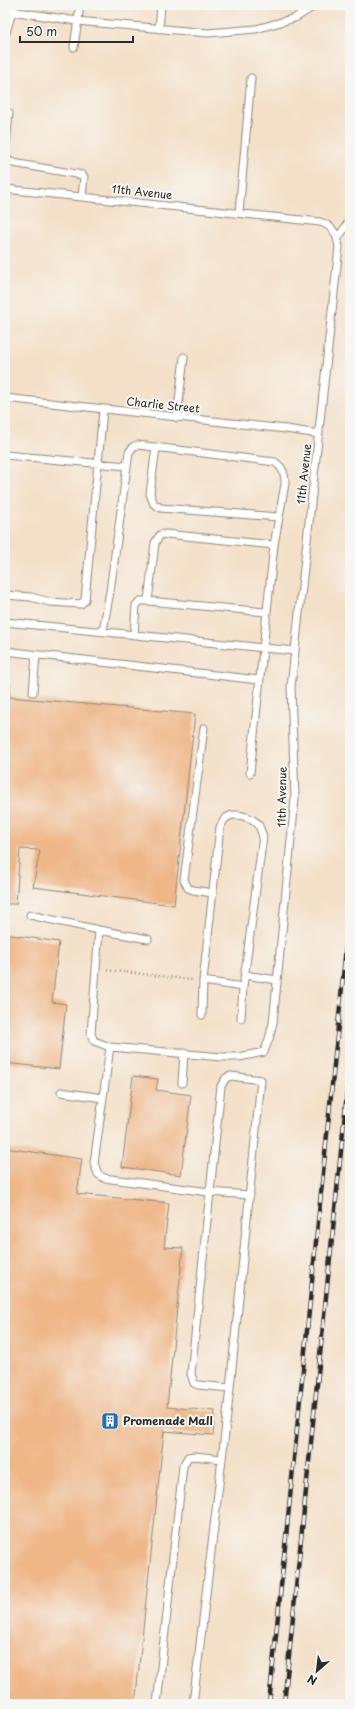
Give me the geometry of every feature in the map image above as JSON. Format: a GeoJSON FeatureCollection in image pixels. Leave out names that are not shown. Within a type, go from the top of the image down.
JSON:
{"type":"FeatureCollection","features":[{"type":"Feature","properties":{"kind":"lane"},"geometry":{"type":"LineString","coordinates":[[74,47],[80,5]]}},
{"type":"Feature","properties":{"kind":"lane"},"geometry":{"type":"LineString","coordinates":[[159,29],[162,5]]}},
{"type":"Feature","properties":{"kind":"lane"},"geometry":{"type":"LineString","coordinates":[[5,10],[14,8],[77,21],[208,33],[256,29],[295,18],[316,5]]}},
{"type":"Feature","properties":{"kind":"lane"},"geometry":{"type":"LineString","coordinates":[[5,36],[14,8]]}},
{"type":"Feature","properties":{"kind":"lane"},"geometry":{"type":"LineString","coordinates":[[239,213],[251,78]]}},
{"type":"Feature","properties":{"kind":"lane"},"geometry":{"type":"LineString","coordinates":[[9,113],[5,155],[9,161],[13,163],[82,175],[84,176],[82,197]]}},
{"type":"Feature","properties":{"kind":"lane","name":"11th Avenue"},"geometry":{"type":"LineString","coordinates":[[5,189],[320,222],[332,228],[338,238],[339,259],[291,687],[295,799],[273,1023],[264,1052],[238,1057],[184,1053]]}},
{"type":"Feature","properties":{"kind":"lane"},"geometry":{"type":"LineString","coordinates":[[338,238],[350,220]]}},
{"type":"Feature","properties":{"kind":"lane"},"geometry":{"type":"LineString","coordinates":[[177,418],[184,357]]}},
{"type":"Feature","properties":{"kind":"lane","name":"Charlie Street"},"geometry":{"type":"LineString","coordinates":[[5,398],[286,429],[319,434]]}},
{"type":"Feature","properties":{"kind":"lane"},"geometry":{"type":"LineString","coordinates":[[5,594],[69,604],[80,604],[85,600],[103,410]]}},
{"type":"Feature","properties":{"kind":"lane"},"geometry":{"type":"LineString","coordinates":[[103,631],[129,452],[134,446],[156,447],[275,462],[280,466],[285,474],[285,484],[274,545],[250,773]]}},
{"type":"Feature","properties":{"kind":"lane"},"geometry":{"type":"LineString","coordinates":[[156,447],[150,494],[154,504],[161,508],[279,517]]}},
{"type":"Feature","properties":{"kind":"lane"},"geometry":{"type":"LineString","coordinates":[[5,455],[98,462],[127,466]]}},
{"type":"Feature","properties":{"kind":"lane"},"geometry":{"type":"LineString","coordinates":[[148,601],[155,543],[160,535],[166,534],[274,545]]}},
{"type":"Feature","properties":{"kind":"lane"},"geometry":{"type":"LineString","coordinates":[[134,635],[136,605],[140,601],[266,612]]}},
{"type":"Feature","properties":{"kind":"lane"},"geometry":{"type":"LineString","coordinates":[[5,622],[263,646],[295,651]]}},
{"type":"Feature","properties":{"kind":"lane"},"geometry":{"type":"LineString","coordinates":[[5,651],[259,680]]}},
{"type":"Feature","properties":{"kind":"lane"},"geometry":{"type":"LineString","coordinates":[[33,692],[36,655]]}},
{"type":"Feature","properties":{"kind":"lane"},"geometry":{"type":"LineString","coordinates":[[204,728],[184,880],[188,888],[213,892]]}},
{"type":"Feature","properties":{"kind":"lane"},"geometry":{"type":"LineString","coordinates":[[202,1015],[203,981],[220,827],[224,819],[230,816],[243,816],[252,819],[259,826],[263,836],[243,987],[241,1018]]}},
{"type":"Feature","properties":{"kind":"lane"},"geometry":{"type":"LineString","coordinates":[[30,915],[148,939]]}},
{"type":"Feature","properties":{"kind":"lane"},"geometry":{"type":"LineString","coordinates":[[99,930],[90,1034],[94,1041],[110,1047],[184,1053],[182,1083]]}},
{"type":"Feature","properties":{"kind":"lane"},"geometry":{"type":"LineString","coordinates":[[245,974],[277,980]]}},
{"type":"Feature","properties":{"kind":"lane"},"geometry":{"type":"LineString","coordinates":[[203,981],[243,987]]}},
{"type":"Feature","properties":{"kind":"lane"},"geometry":{"type":"LineString","coordinates":[[110,1047],[94,1163],[98,1174],[104,1178],[209,1192],[250,1195]]}},
{"type":"Feature","properties":{"kind":"lane"},"geometry":{"type":"LineString","coordinates":[[193,1704],[230,1388],[261,1080],[231,1076],[226,1078],[221,1086],[191,1374],[194,1383],[198,1385],[230,1388]]}},
{"type":"Feature","properties":{"kind":"lane"},"geometry":{"type":"LineString","coordinates":[[61,1092],[103,1098]]}},
{"type":"Feature","properties":{"kind":"lane"},"geometry":{"type":"LineString","coordinates":[[157,1704],[183,1466],[188,1457],[194,1456],[222,1459]]}},
{"type":"Feature","properties":{"kind":"path"},"geometry":{"type":"LineString","coordinates":[[96,969],[203,981]]}},
{"type":"Feature","properties":{"kind":"building"},"geometry":{"type":"Polygon","coordinates":[[[5,684],[10,684],[9,697],[195,714],[174,905],[33,887],[40,850],[20,849],[16,904],[5,904],[5,684]]]}},
{"type":"Feature","properties":{"kind":"building"},"geometry":{"type":"Polygon","coordinates":[[[5,934],[59,942],[52,1002],[66,1004],[59,1069],[5,1063],[5,934]]]}},
{"type":"Feature","properties":{"kind":"building"},"geometry":{"type":"Polygon","coordinates":[[[133,1076],[158,1079],[156,1090],[191,1095],[181,1175],[122,1167],[133,1076]]]}},
{"type":"Feature","properties":{"kind":"building","name":"Promenade Mall"},"geometry":{"type":"Polygon","coordinates":[[[5,1148],[82,1159],[77,1194],[169,1203],[164,1247],[183,1248],[167,1407],[215,1411],[213,1435],[164,1431],[135,1704],[5,1704],[5,1148]]]}},
{"type":"Feature","properties":{"kind":"railway"},"geometry":{"type":"LineString","coordinates":[[269,1704],[350,908]]}},
{"type":"Feature","properties":{"kind":"railway"},"geometry":{"type":"LineString","coordinates":[[284,1704],[350,1064]]}},
{"type":"Feature","properties":{"kind":"place","name":"Promenade Mall"},"geometry":{"type":"Point","coordinates":[110,1421]}}]}
